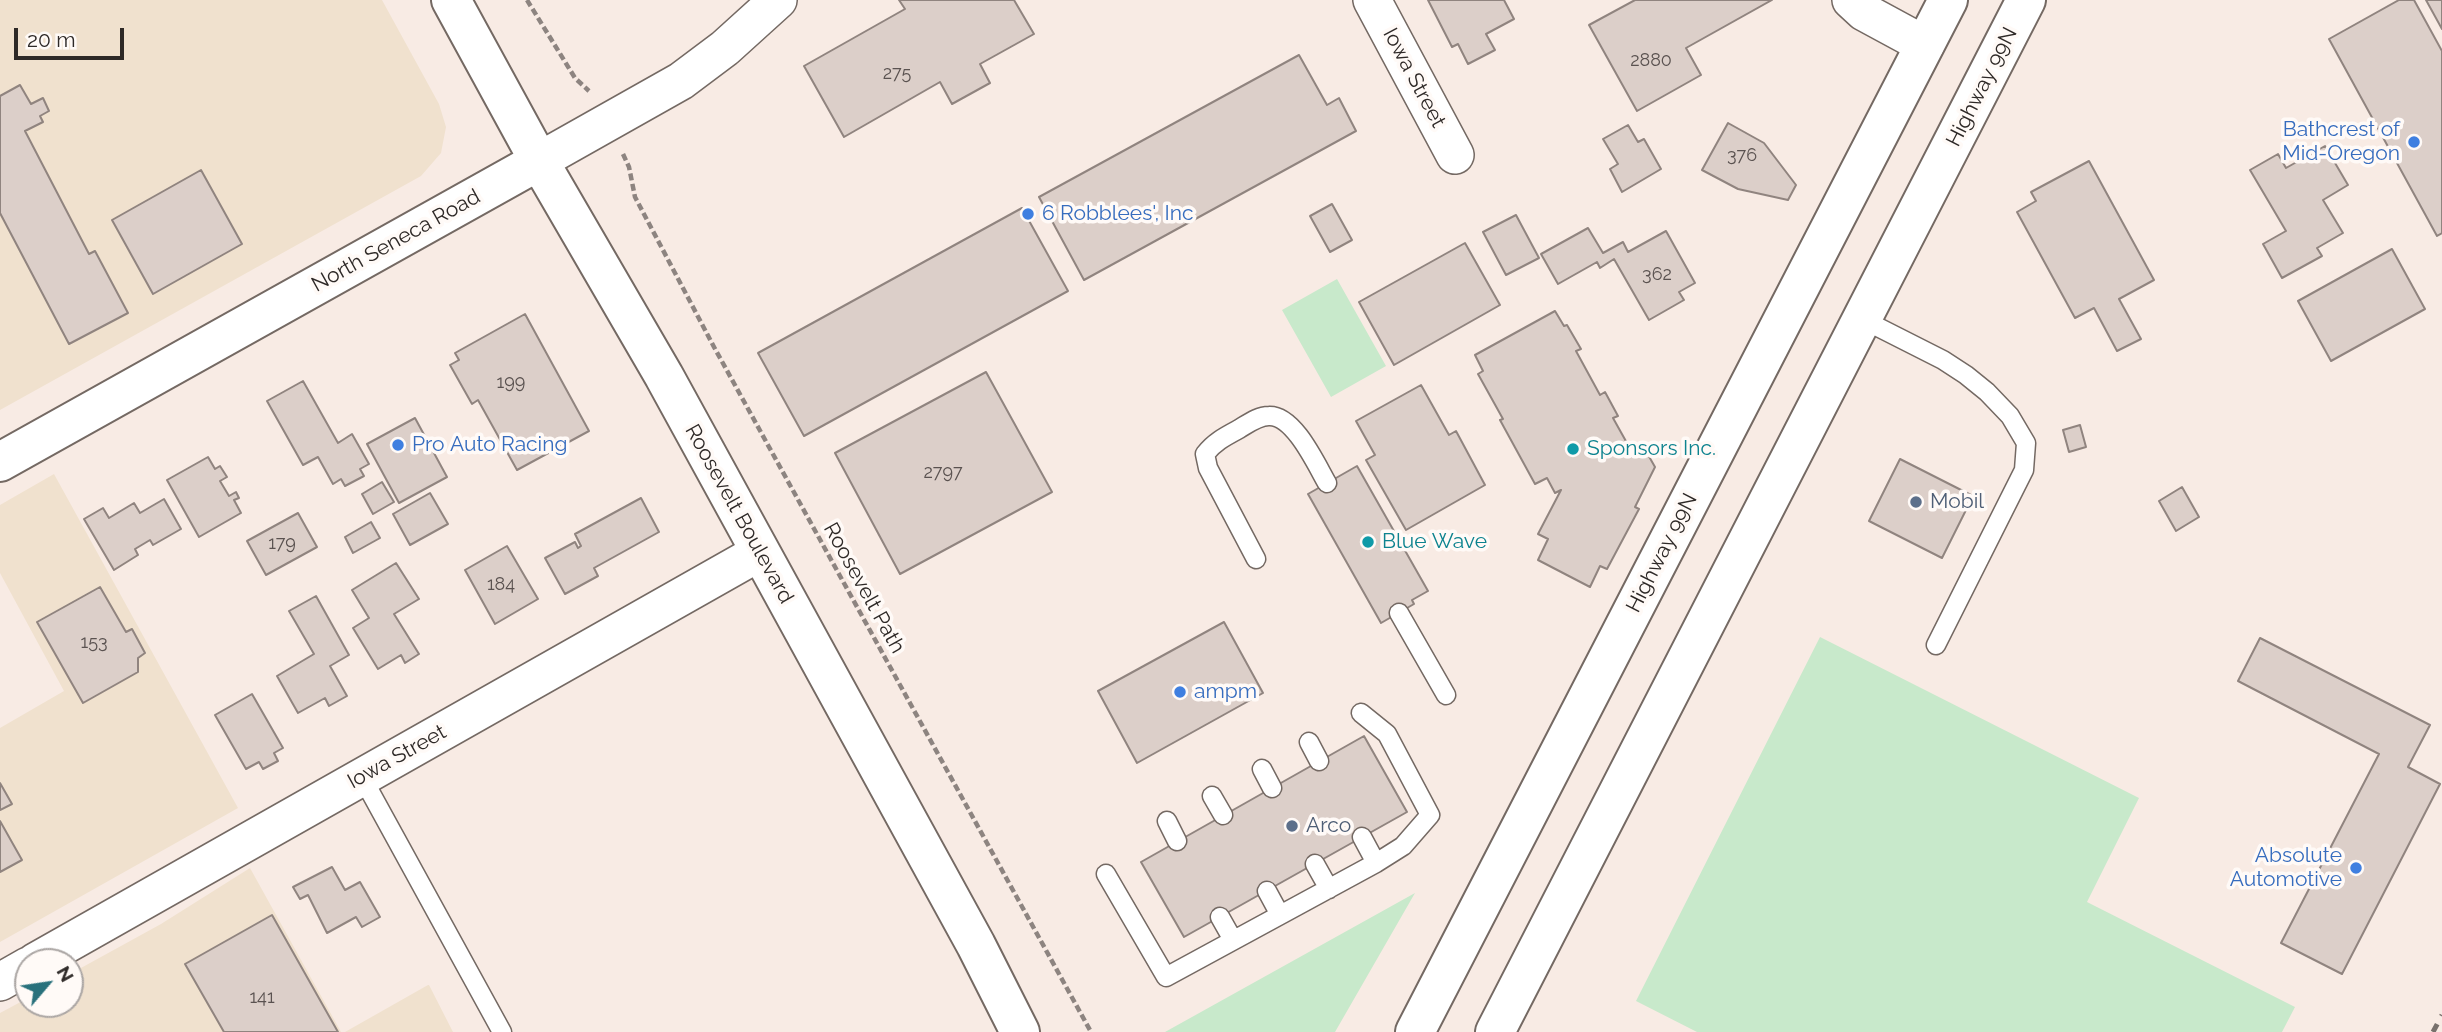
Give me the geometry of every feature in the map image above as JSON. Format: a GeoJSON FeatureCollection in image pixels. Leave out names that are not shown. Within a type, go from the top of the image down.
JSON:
{"type":"FeatureCollection","features":[{"type":"Feature","properties":{"kind":"main road","name":"Roosevelt Boulevard"},"geometry":{"type":"LineString","coordinates":[[451,0],[539,161],[664,376],[976,945],[1020,1032]]}},
{"type":"Feature","properties":{"kind":"main road","name":"Highway 99N"},"geometry":{"type":"LineString","coordinates":[[1415,1032],[1948,0]]}},
{"type":"Feature","properties":{"kind":"main road","name":"Highway 99N"},"geometry":{"type":"LineString","coordinates":[[1495,1032],[2026,0]]}},
{"type":"Feature","properties":{"kind":"main road","name":"North Seneca Road"},"geometry":{"type":"LineString","coordinates":[[0,462],[539,161]]}},
{"type":"Feature","properties":{"kind":"street","name":"North Seneca Road"},"geometry":{"type":"LineString","coordinates":[[539,161],[681,81],[725,48],[778,0]]}},
{"type":"Feature","properties":{"kind":"street","name":"Iowa Street"},"geometry":{"type":"LineString","coordinates":[[1372,0],[1455,155]]}},
{"type":"Feature","properties":{"kind":"street"},"geometry":{"type":"LineString","coordinates":[[1851,0],[1864,12],[1925,45]]}},
{"type":"Feature","properties":{"kind":"street","name":"Iowa Street"},"geometry":{"type":"LineString","coordinates":[[60,948],[760,552]]}},
{"type":"Feature","properties":{"kind":"lane"},"geometry":{"type":"LineString","coordinates":[[1862,319],[1943,360],[1966,375],[2010,416],[2026,443],[2024,470],[1936,645]]}},
{"type":"Feature","properties":{"kind":"lane"},"geometry":{"type":"LineString","coordinates":[[1256,559],[1208,468],[1205,454],[1212,444],[1259,417],[1272,415],[1287,423],[1302,440],[1327,484]]}},
{"type":"Feature","properties":{"kind":"lane"},"geometry":{"type":"LineString","coordinates":[[1399,613],[1446,695]]}},
{"type":"Feature","properties":{"kind":"lane"},"geometry":{"type":"LineString","coordinates":[[1106,874],[1166,977],[1403,846],[1430,816],[1387,734],[1361,713]]}},
{"type":"Feature","properties":{"kind":"lane"},"geometry":{"type":"LineString","coordinates":[[1309,742],[1319,761]]}},
{"type":"Feature","properties":{"kind":"lane"},"geometry":{"type":"LineString","coordinates":[[1262,769],[1272,788]]}},
{"type":"Feature","properties":{"kind":"lane"},"geometry":{"type":"LineString","coordinates":[[362,777],[502,1032]]}},
{"type":"Feature","properties":{"kind":"lane"},"geometry":{"type":"LineString","coordinates":[[1212,796],[1223,815]]}},
{"type":"Feature","properties":{"kind":"lane"},"geometry":{"type":"LineString","coordinates":[[1167,821],[1177,841]]}},
{"type":"Feature","properties":{"kind":"lane"},"geometry":{"type":"LineString","coordinates":[[1362,837],[1376,863]]}},
{"type":"Feature","properties":{"kind":"lane"},"geometry":{"type":"LineString","coordinates":[[1315,864],[1329,889]]}},
{"type":"Feature","properties":{"kind":"lane"},"geometry":{"type":"LineString","coordinates":[[1267,891],[1280,915]]}},
{"type":"Feature","properties":{"kind":"lane"},"geometry":{"type":"LineString","coordinates":[[1220,917],[1233,940]]}},
{"type":"Feature","properties":{"kind":"path"},"geometry":{"type":"LineString","coordinates":[[527,0],[575,78],[586,87],[592,97]]}},
{"type":"Feature","properties":{"kind":"path","name":"Roosevelt Path"},"geometry":{"type":"LineString","coordinates":[[623,154],[629,167],[635,197],[714,347],[1091,1032]]}},
{"type":"Feature","properties":{"kind":"shaded area"},"geometry":{"type":"Polygon","coordinates":[[[0,0],[382,0],[439,104],[446,127],[441,153],[421,176],[0,410],[0,0]]]}},
{"type":"Feature","properties":{"kind":"shaded area"},"geometry":{"type":"Polygon","coordinates":[[[54,474],[238,808],[0,942],[0,728],[64,691],[0,573],[0,505],[54,474]]]}},
{"type":"Feature","properties":{"kind":"shaded area"},"geometry":{"type":"Polygon","coordinates":[[[250,868],[341,1032],[0,1032],[0,1013],[14,1006],[14,1018],[84,1018],[84,966],[161,924],[250,868]]]}},
{"type":"Feature","properties":{"kind":"shaded area"},"geometry":{"type":"Polygon","coordinates":[[[428,985],[453,1032],[345,1032],[428,985]]]}},
{"type":"Feature","properties":{"kind":"green space"},"geometry":{"type":"Polygon","coordinates":[[[1337,279],[1386,366],[1331,397],[1282,310],[1337,279]]]}},
{"type":"Feature","properties":{"kind":"green space"},"geometry":{"type":"Polygon","coordinates":[[[1820,637],[2139,798],[2087,902],[2295,1007],[2282,1032],[1697,1032],[1636,1001],[1820,637]]]}},
{"type":"Feature","properties":{"kind":"green space"},"geometry":{"type":"Polygon","coordinates":[[[1415,893],[1335,1032],[1165,1032],[1415,893]]]}},
{"type":"Feature","properties":{"kind":"building"},"geometry":{"type":"Polygon","coordinates":[[[899,0],[1014,0],[1034,34],[980,64],[990,83],[952,104],[940,82],[844,137],[804,66],[905,9],[899,0]]]}},
{"type":"Feature","properties":{"kind":"building"},"geometry":{"type":"Polygon","coordinates":[[[1428,0],[1504,0],[1514,19],[1486,34],[1495,50],[1468,64],[1458,44],[1452,47],[1428,0]]]}},
{"type":"Feature","properties":{"kind":"building"},"geometry":{"type":"Polygon","coordinates":[[[1635,0],[1772,0],[1686,48],[1701,75],[1637,111],[1589,25],[1635,0]]]}},
{"type":"Feature","properties":{"kind":"building","name":"Bathcrest of Mid-Oregon"},"geometry":{"type":"Polygon","coordinates":[[[2399,0],[2414,0],[2442,51],[2442,233],[2437,236],[2329,39],[2399,0]]]}},
{"type":"Feature","properties":{"kind":"building"},"geometry":{"type":"Polygon","coordinates":[[[2426,0],[2442,0],[2442,29],[2426,0]]]}},
{"type":"Feature","properties":{"kind":"building"},"geometry":{"type":"Polygon","coordinates":[[[1299,55],[1327,105],[1339,98],[1356,131],[1084,280],[1039,197],[1299,55]]]}},
{"type":"Feature","properties":{"kind":"building"},"geometry":{"type":"Polygon","coordinates":[[[20,85],[31,104],[43,98],[49,111],[40,116],[43,122],[25,131],[89,254],[95,251],[128,313],[69,344],[0,213],[0,96],[20,85]]]}},
{"type":"Feature","properties":{"kind":"building"},"geometry":{"type":"Polygon","coordinates":[[[1728,123],[1764,143],[1796,185],[1788,200],[1738,189],[1702,170],[1728,123]]]}},
{"type":"Feature","properties":{"kind":"building"},"geometry":{"type":"Polygon","coordinates":[[[1628,125],[1638,142],[1644,139],[1661,169],[1622,192],[1610,169],[1618,164],[1603,139],[1628,125]]]}},
{"type":"Feature","properties":{"kind":"building"},"geometry":{"type":"Polygon","coordinates":[[[2325,146],[2348,185],[2323,200],[2343,233],[2317,248],[2322,256],[2282,278],[2263,244],[2286,231],[2250,170],[2278,154],[2286,168],[2325,146]]]}},
{"type":"Feature","properties":{"kind":"building"},"geometry":{"type":"Polygon","coordinates":[[[2089,161],[2154,280],[2119,299],[2141,339],[2117,351],[2094,308],[2075,318],[2017,212],[2036,201],[2031,192],[2089,161]]]}},
{"type":"Feature","properties":{"kind":"building"},"geometry":{"type":"Polygon","coordinates":[[[201,170],[242,244],[153,294],[112,220],[201,170]]]}},
{"type":"Feature","properties":{"kind":"building"},"geometry":{"type":"Polygon","coordinates":[[[1332,204],[1352,240],[1330,252],[1310,216],[1332,204]]]}},
{"type":"Feature","properties":{"kind":"building"},"geometry":{"type":"Polygon","coordinates":[[[1022,208],[1068,291],[804,436],[758,353],[1022,208]]]}},
{"type":"Feature","properties":{"kind":"building"},"geometry":{"type":"Polygon","coordinates":[[[1516,215],[1539,258],[1506,275],[1483,232],[1516,215]]]}},
{"type":"Feature","properties":{"kind":"building"},"geometry":{"type":"Polygon","coordinates":[[[1588,228],[1603,253],[1623,242],[1628,252],[1666,231],[1695,283],[1679,292],[1684,300],[1649,320],[1614,259],[1600,268],[1597,262],[1558,284],[1541,254],[1588,228]]]}},
{"type":"Feature","properties":{"kind":"building"},"geometry":{"type":"Polygon","coordinates":[[[1465,243],[1500,305],[1394,365],[1359,302],[1465,243]]]}},
{"type":"Feature","properties":{"kind":"building"},"geometry":{"type":"Polygon","coordinates":[[[2392,249],[2425,309],[2331,361],[2298,301],[2392,249]]]}},
{"type":"Feature","properties":{"kind":"building","name":"Sponsors Inc."},"geometry":{"type":"Polygon","coordinates":[[[1555,311],[1581,349],[1576,351],[1600,395],[1605,392],[1618,416],[1613,418],[1632,452],[1643,446],[1655,467],[1635,507],[1639,509],[1607,569],[1600,566],[1590,587],[1538,560],[1548,539],[1538,534],[1561,490],[1555,493],[1547,478],[1535,484],[1478,374],[1483,371],[1475,355],[1555,311]]]}},
{"type":"Feature","properties":{"kind":"building"},"geometry":{"type":"Polygon","coordinates":[[[525,314],[589,431],[517,470],[478,400],[472,404],[450,365],[459,360],[455,353],[525,314]]]}},
{"type":"Feature","properties":{"kind":"building"},"geometry":{"type":"Polygon","coordinates":[[[986,372],[1052,492],[900,574],[835,453],[986,372]]]}},
{"type":"Feature","properties":{"kind":"building"},"geometry":{"type":"Polygon","coordinates":[[[303,381],[338,443],[352,434],[369,464],[360,469],[364,476],[345,486],[341,479],[333,484],[318,457],[303,465],[267,401],[303,381]]]}},
{"type":"Feature","properties":{"kind":"building"},"geometry":{"type":"Polygon","coordinates":[[[1421,385],[1449,435],[1456,431],[1485,485],[1406,530],[1366,460],[1375,455],[1356,421],[1421,385]]]}},
{"type":"Feature","properties":{"kind":"building"},"geometry":{"type":"Polygon","coordinates":[[[415,418],[447,477],[399,503],[367,444],[415,418]]]}},
{"type":"Feature","properties":{"kind":"building"},"geometry":{"type":"Polygon","coordinates":[[[2080,425],[2086,447],[2069,452],[2063,430],[2080,425]]]}},
{"type":"Feature","properties":{"kind":"building"},"geometry":{"type":"Polygon","coordinates":[[[208,457],[215,469],[220,466],[227,477],[220,481],[229,496],[236,492],[239,498],[234,500],[241,513],[199,537],[167,480],[208,457]]]}},
{"type":"Feature","properties":{"kind":"building"},"geometry":{"type":"Polygon","coordinates":[[[1900,459],[1973,496],[1942,558],[1869,521],[1900,459]]]}},
{"type":"Feature","properties":{"kind":"building","name":"Blue Wave"},"geometry":{"type":"Polygon","coordinates":[[[1357,466],[1428,591],[1412,600],[1414,604],[1381,623],[1308,494],[1357,466]]]}},
{"type":"Feature","properties":{"kind":"building"},"geometry":{"type":"Polygon","coordinates":[[[382,482],[394,502],[373,514],[362,494],[382,482]]]}},
{"type":"Feature","properties":{"kind":"building"},"geometry":{"type":"Polygon","coordinates":[[[2182,487],[2199,517],[2176,531],[2159,501],[2182,487]]]}},
{"type":"Feature","properties":{"kind":"building"},"geometry":{"type":"Polygon","coordinates":[[[430,493],[448,524],[410,545],[393,514],[430,493]]]}},
{"type":"Feature","properties":{"kind":"building"},"geometry":{"type":"Polygon","coordinates":[[[641,498],[659,532],[594,568],[598,576],[565,594],[545,558],[575,542],[578,548],[581,546],[575,534],[641,498]]]}},
{"type":"Feature","properties":{"kind":"building"},"geometry":{"type":"Polygon","coordinates":[[[164,499],[181,529],[153,545],[150,540],[135,549],[138,555],[114,570],[84,519],[103,508],[109,518],[134,503],[140,513],[164,499]]]}},
{"type":"Feature","properties":{"kind":"building"},"geometry":{"type":"Polygon","coordinates":[[[298,513],[317,547],[266,575],[247,541],[298,513]]]}},
{"type":"Feature","properties":{"kind":"building"},"geometry":{"type":"Polygon","coordinates":[[[371,522],[380,538],[353,553],[345,537],[371,522]]]}},
{"type":"Feature","properties":{"kind":"building"},"geometry":{"type":"Polygon","coordinates":[[[507,546],[538,599],[495,624],[465,570],[507,546]]]}},
{"type":"Feature","properties":{"kind":"building"},"geometry":{"type":"Polygon","coordinates":[[[396,563],[419,599],[394,614],[419,654],[405,663],[401,655],[378,669],[353,628],[369,618],[352,590],[396,563]]]}},
{"type":"Feature","properties":{"kind":"building"},"geometry":{"type":"Polygon","coordinates":[[[100,587],[126,632],[132,629],[145,653],[138,658],[138,672],[83,703],[37,622],[100,587]]]}},
{"type":"Feature","properties":{"kind":"building"},"geometry":{"type":"Polygon","coordinates":[[[316,596],[349,655],[330,666],[347,696],[329,706],[325,698],[298,713],[277,676],[314,654],[289,611],[316,596]]]}},
{"type":"Feature","properties":{"kind":"building","name":"ampm"},"geometry":{"type":"Polygon","coordinates":[[[1224,622],[1263,693],[1137,763],[1098,691],[1224,622]]]}},
{"type":"Feature","properties":{"kind":"building"},"geometry":{"type":"Polygon","coordinates":[[[2260,638],[2430,725],[2408,767],[2440,784],[2342,974],[2281,943],[2379,754],[2238,681],[2260,638]]]}},
{"type":"Feature","properties":{"kind":"building"},"geometry":{"type":"Polygon","coordinates":[[[252,694],[283,748],[274,753],[278,761],[263,769],[259,762],[246,769],[215,715],[252,694]]]}},
{"type":"Feature","properties":{"kind":"building","name":"Arco"},"geometry":{"type":"Polygon","coordinates":[[[1364,736],[1407,812],[1184,937],[1141,862],[1364,736]]]}},
{"type":"Feature","properties":{"kind":"building"},"geometry":{"type":"Polygon","coordinates":[[[0,783],[12,804],[0,810],[0,783]]]}},
{"type":"Feature","properties":{"kind":"building"},"geometry":{"type":"Polygon","coordinates":[[[0,821],[22,860],[0,872],[0,821]]]}},
{"type":"Feature","properties":{"kind":"building"},"geometry":{"type":"Polygon","coordinates":[[[332,867],[345,890],[360,882],[380,917],[362,927],[356,917],[327,933],[308,895],[300,899],[293,887],[332,867]]]}},
{"type":"Feature","properties":{"kind":"building"},"geometry":{"type":"Polygon","coordinates":[[[272,915],[338,1032],[224,1032],[185,964],[272,915]]]}},
{"type":"Feature","properties":{"kind":"railway"},"geometry":{"type":"LineString","coordinates":[[2433,1032],[2442,1015]]}},
{"type":"Feature","properties":{"kind":"place","name":"Bathcrest of Mid-Oregon"},"geometry":{"type":"Point","coordinates":[2414,142]}},
{"type":"Feature","properties":{"kind":"place","name":"6 Robblees', Inc"},"geometry":{"type":"Point","coordinates":[1028,214]}},
{"type":"Feature","properties":{"kind":"place","name":"Pro Auto Racing"},"geometry":{"type":"Point","coordinates":[398,445]}},
{"type":"Feature","properties":{"kind":"place","name":"Sponsors Inc."},"geometry":{"type":"Point","coordinates":[1573,449]}},
{"type":"Feature","properties":{"kind":"place","name":"Mobil"},"geometry":{"type":"Point","coordinates":[1916,502]}},
{"type":"Feature","properties":{"kind":"place","name":"Blue Wave"},"geometry":{"type":"Point","coordinates":[1368,542]}},
{"type":"Feature","properties":{"kind":"place","name":"ampm"},"geometry":{"type":"Point","coordinates":[1180,692]}},
{"type":"Feature","properties":{"kind":"place","name":"Arco"},"geometry":{"type":"Point","coordinates":[1292,826]}},
{"type":"Feature","properties":{"kind":"place","name":"Absolute Automotive"},"geometry":{"type":"Point","coordinates":[2356,868]}}]}
